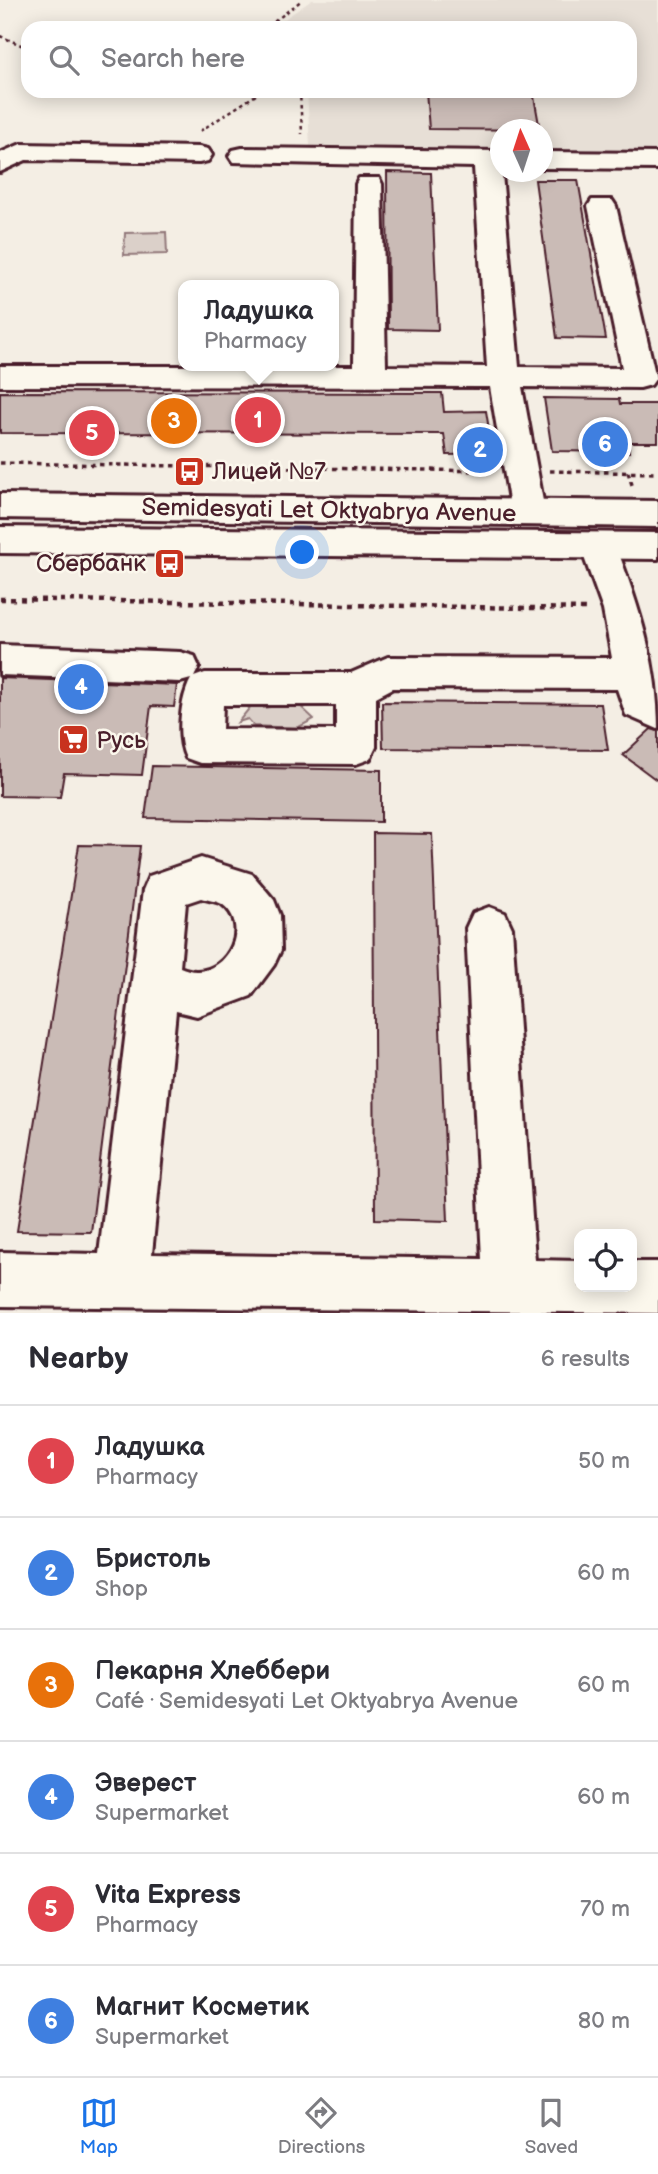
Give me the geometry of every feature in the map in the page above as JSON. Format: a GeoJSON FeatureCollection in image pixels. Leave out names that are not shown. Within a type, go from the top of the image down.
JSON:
{"type":"FeatureCollection","features":[{"type":"Feature","properties":{"kind":"main road"},"geometry":{"type":"LineString","coordinates":[[3,159],[21,152],[193,155]]}},
{"type":"Feature","properties":{"kind":"main road"},"geometry":{"type":"LineString","coordinates":[[242,156],[490,159]]}},
{"type":"Feature","properties":{"kind":"main road"},"geometry":{"type":"LineString","coordinates":[[553,160],[658,161]]}},
{"type":"Feature","properties":{"kind":"main road"},"geometry":{"type":"LineString","coordinates":[[495,182],[504,377],[531,529]]}},
{"type":"Feature","properties":{"kind":"main road"},"geometry":{"type":"LineString","coordinates":[[369,184],[370,376]]}},
{"type":"Feature","properties":{"kind":"main road"},"geometry":{"type":"LineString","coordinates":[[0,376],[649,378],[602,206]]}},
{"type":"Feature","properties":{"kind":"main road","name":"Semidesyati Let Oktyabrya Avenue"},"geometry":{"type":"LineString","coordinates":[[0,506],[594,530],[658,546]]}},
{"type":"Feature","properties":{"kind":"main road","name":"Semidesyati Let Oktyabrya Avenue"},"geometry":{"type":"LineString","coordinates":[[594,530],[658,514]]}},
{"type":"Feature","properties":{"kind":"main road","name":"Semidesyati Let Oktyabrya Avenue"},"geometry":{"type":"LineString","coordinates":[[0,540],[531,529]]}},
{"type":"Feature","properties":{"kind":"main road"},"geometry":{"type":"LineString","coordinates":[[594,530],[622,610],[640,704],[658,713]]}},
{"type":"Feature","properties":{"kind":"main road"},"geometry":{"type":"LineString","coordinates":[[0,660],[180,667]]}},
{"type":"Feature","properties":{"kind":"main road"},"geometry":{"type":"LineString","coordinates":[[356,689],[388,672],[634,674]]}},
{"type":"Feature","properties":{"kind":"main road"},"geometry":{"type":"LineString","coordinates":[[489,928],[510,1286]]}},
{"type":"Feature","properties":{"kind":"main road"},"geometry":{"type":"LineString","coordinates":[[123,1281],[154,984]]}},
{"type":"Feature","properties":{"kind":"main road"},"geometry":{"type":"LineString","coordinates":[[0,1279],[658,1289]]}},
{"type":"Feature","properties":{"kind":"path"},"geometry":{"type":"LineString","coordinates":[[275,21],[302,0]]}},
{"type":"Feature","properties":{"kind":"path"},"geometry":{"type":"LineString","coordinates":[[0,36],[21,45]]}},
{"type":"Feature","properties":{"kind":"path"},"geometry":{"type":"LineString","coordinates":[[193,155],[192,136],[251,98]]}},
{"type":"Feature","properties":{"kind":"path"},"geometry":{"type":"LineString","coordinates":[[300,98],[302,156]]}},
{"type":"Feature","properties":{"kind":"path"},"geometry":{"type":"LineString","coordinates":[[0,463],[658,472]]}},
{"type":"Feature","properties":{"kind":"path"},"geometry":{"type":"LineString","coordinates":[[0,599],[622,610]]}},
{"type":"Feature","properties":{"kind":"shaded area"},"geometry":{"type":"Polygon","coordinates":[[[312,0],[658,0],[658,151],[553,150],[553,119],[490,119],[490,149],[310,146],[307,98],[637,98],[637,21],[281,21],[312,0]]]}},
{"type":"Feature","properties":{"kind":"shaded area"},"geometry":{"type":"Polygon","coordinates":[[[166,232],[167,254],[124,255],[125,233],[166,232]]]}},
{"type":"Feature","properties":{"kind":"shaded area"},"geometry":{"type":"Polygon","coordinates":[[[256,700],[264,708],[297,703],[314,719],[297,728],[254,726],[248,719],[238,722],[256,700]]]}},
{"type":"Feature","properties":{"kind":"building"},"geometry":{"type":"Polygon","coordinates":[[[427,98],[534,98],[538,119],[490,119],[490,130],[429,129],[427,98]]]}},
{"type":"Feature","properties":{"kind":"building"},"geometry":{"type":"Polygon","coordinates":[[[387,172],[431,173],[438,330],[388,329],[387,172]]]}},
{"type":"Feature","properties":{"kind":"building"},"geometry":{"type":"Polygon","coordinates":[[[578,180],[606,339],[557,338],[535,182],[578,180]]]}},
{"type":"Feature","properties":{"kind":"building"},"geometry":{"type":"Polygon","coordinates":[[[0,392],[442,393],[444,412],[486,411],[493,454],[447,455],[444,434],[0,433],[0,392]]]}},
{"type":"Feature","properties":{"kind":"building"},"geometry":{"type":"Polygon","coordinates":[[[544,398],[619,399],[620,404],[658,404],[658,442],[628,442],[629,452],[552,451],[544,398]]]}},
{"type":"Feature","properties":{"kind":"building","name":"Русь"},"geometry":{"type":"Polygon","coordinates":[[[0,678],[177,685],[174,707],[151,706],[142,775],[64,773],[60,797],[0,796],[0,678]]]}},
{"type":"Feature","properties":{"kind":"building"},"geometry":{"type":"Polygon","coordinates":[[[382,702],[601,704],[608,750],[383,748],[382,702]]]}},
{"type":"Feature","properties":{"kind":"building"},"geometry":{"type":"Polygon","coordinates":[[[651,729],[658,731],[658,781],[623,755],[651,729]]]}},
{"type":"Feature","properties":{"kind":"building"},"geometry":{"type":"Polygon","coordinates":[[[152,766],[381,770],[381,822],[145,818],[152,766]]]}},
{"type":"Feature","properties":{"kind":"building"},"geometry":{"type":"Polygon","coordinates":[[[373,833],[432,834],[448,1221],[375,1219],[373,833]]]}},
{"type":"Feature","properties":{"kind":"building"},"geometry":{"type":"Polygon","coordinates":[[[79,845],[140,846],[91,1232],[17,1231],[79,845]]]}},
{"type":"Feature","properties":{"kind":"place","name":"Ладушка"},"geometry":{"type":"Point","coordinates":[258,420]}},
{"type":"Feature","properties":{"kind":"place","name":"Пекарня Хлеббери"},"geometry":{"type":"Point","coordinates":[174,421]}},
{"type":"Feature","properties":{"kind":"place","name":"Vita Express"},"geometry":{"type":"Point","coordinates":[92,433]}},
{"type":"Feature","properties":{"kind":"place","name":"Магнит Косметик"},"geometry":{"type":"Point","coordinates":[605,444]}},
{"type":"Feature","properties":{"kind":"place","name":"Бристоль"},"geometry":{"type":"Point","coordinates":[480,450]}},
{"type":"Feature","properties":{"kind":"place","name":"Лицей №7"},"geometry":{"type":"Point","coordinates":[189,471]}},
{"type":"Feature","properties":{"kind":"place","name":"Сбербанк"},"geometry":{"type":"Point","coordinates":[169,563]}},
{"type":"Feature","properties":{"kind":"place","name":"Эверест"},"geometry":{"type":"Point","coordinates":[81,687]}},
{"type":"Feature","properties":{"kind":"place","name":"Русь"},"geometry":{"type":"Point","coordinates":[73,740]}}]}
